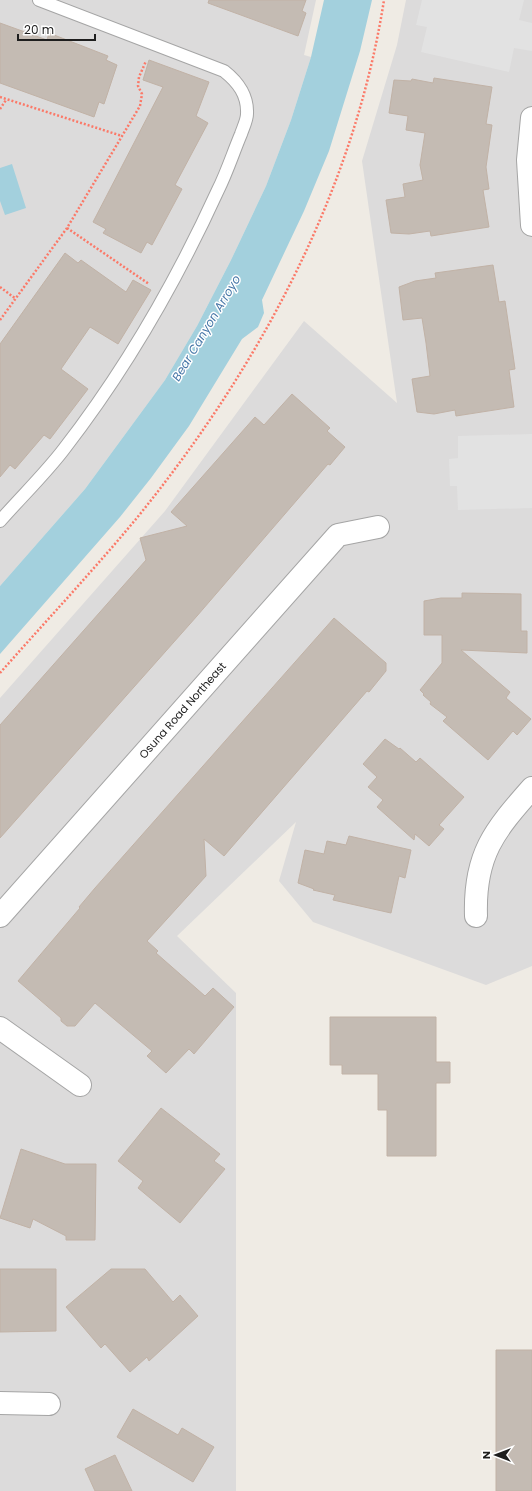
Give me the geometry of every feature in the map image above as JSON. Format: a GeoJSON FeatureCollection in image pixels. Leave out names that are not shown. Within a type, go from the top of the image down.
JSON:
{"type":"FeatureCollection","features":[{"type":"Feature","properties":{"kind":"street"},"geometry":{"type":"LineString","coordinates":[[532,118],[528,160],[532,225]]}},
{"type":"Feature","properties":{"kind":"street","name":"Osuna Road Northeast"},"geometry":{"type":"LineString","coordinates":[[0,916],[338,535],[378,527]]}},
{"type":"Feature","properties":{"kind":"street"},"geometry":{"type":"LineString","coordinates":[[476,916],[478,876],[484,855],[492,836],[504,819],[532,788]]}},
{"type":"Feature","properties":{"kind":"street"},"geometry":{"type":"LineString","coordinates":[[0,1028],[80,1085]]}},
{"type":"Feature","properties":{"kind":"street"},"geometry":{"type":"LineString","coordinates":[[0,1403],[49,1404]]}},
{"type":"Feature","properties":{"kind":"lane"},"geometry":{"type":"LineString","coordinates":[[0,521],[63,450],[101,399],[136,346],[168,292],[197,235],[224,178],[248,116],[244,96],[239,86],[224,71],[39,0]]}},
{"type":"Feature","properties":{"kind":"path"},"geometry":{"type":"LineString","coordinates":[[0,673],[136,519],[190,449],[282,302],[325,210],[351,140],[378,34],[384,0]]}},
{"type":"Feature","properties":{"kind":"path"},"geometry":{"type":"LineString","coordinates":[[0,320],[66,228],[140,106],[142,94],[138,86],[139,77],[146,60]]}},
{"type":"Feature","properties":{"kind":"path"},"geometry":{"type":"LineString","coordinates":[[0,97],[122,136]]}},
{"type":"Feature","properties":{"kind":"path"},"geometry":{"type":"LineString","coordinates":[[0,110],[6,100]]}},
{"type":"Feature","properties":{"kind":"path"},"geometry":{"type":"LineString","coordinates":[[66,228],[152,286]]}},
{"type":"Feature","properties":{"kind":"path"},"geometry":{"type":"LineString","coordinates":[[0,287],[16,299]]}},
{"type":"Feature","properties":{"kind":"shaded area"},"geometry":{"type":"Polygon","coordinates":[[[0,0],[316,0],[304,55],[311,57],[291,120],[266,186],[231,260],[197,326],[165,380],[85,489],[0,586],[0,0]]]}},
{"type":"Feature","properties":{"kind":"shaded area"},"geometry":{"type":"Polygon","coordinates":[[[406,0],[532,0],[532,966],[486,985],[313,922],[279,881],[296,822],[177,936],[236,993],[236,1491],[0,1491],[0,698],[165,511],[304,321],[397,403],[362,161],[397,45],[406,0]]]}},
{"type":"Feature","properties":{"kind":"shaded area"},"geometry":{"type":"Polygon","coordinates":[[[422,0],[524,0],[519,20],[532,23],[532,51],[514,48],[509,72],[421,52],[427,27],[416,25],[422,0]]]}},
{"type":"Feature","properties":{"kind":"shaded area"},"geometry":{"type":"Polygon","coordinates":[[[532,434],[532,508],[458,510],[457,486],[450,486],[449,459],[458,458],[458,436],[532,434]]]}},
{"type":"Feature","properties":{"kind":"water","name":"Bear Canyon Arroyo"},"geometry":{"type":"Polygon","coordinates":[[[324,0],[372,0],[360,51],[329,151],[304,211],[262,300],[264,313],[258,327],[242,339],[189,426],[151,478],[120,517],[0,654],[0,586],[85,489],[165,380],[197,326],[231,260],[266,186],[291,120],[311,57],[324,0]]]}},
{"type":"Feature","properties":{"kind":"water"},"geometry":{"type":"Polygon","coordinates":[[[12,164],[26,208],[5,215],[0,201],[0,168],[12,164]]]}},
{"type":"Feature","properties":{"kind":"building"},"geometry":{"type":"Polygon","coordinates":[[[209,0],[306,0],[302,11],[306,13],[298,36],[208,3],[209,0]]]}},
{"type":"Feature","properties":{"kind":"building"},"geometry":{"type":"Polygon","coordinates":[[[0,23],[47,40],[49,33],[108,56],[106,60],[117,65],[104,104],[99,102],[94,117],[0,83],[0,23]]]}},
{"type":"Feature","properties":{"kind":"building"},"geometry":{"type":"Polygon","coordinates":[[[149,60],[209,82],[196,116],[208,123],[175,185],[182,189],[152,245],[147,242],[141,253],[103,233],[106,229],[93,222],[163,87],[143,80],[149,60]]]}},
{"type":"Feature","properties":{"kind":"building"},"geometry":{"type":"Polygon","coordinates":[[[434,78],[492,87],[486,124],[492,125],[486,167],[489,189],[483,190],[489,227],[431,236],[430,231],[409,234],[391,233],[386,200],[405,197],[403,184],[423,180],[420,165],[425,133],[406,130],[408,116],[389,113],[394,80],[411,81],[412,79],[433,83],[434,78]]]}},
{"type":"Feature","properties":{"kind":"building"},"geometry":{"type":"Polygon","coordinates":[[[65,253],[78,263],[81,260],[126,292],[133,280],[151,290],[118,344],[90,327],[61,369],[88,389],[50,439],[44,435],[15,469],[10,465],[0,477],[0,344],[65,253]]]}},
{"type":"Feature","properties":{"kind":"building"},"geometry":{"type":"Polygon","coordinates":[[[493,265],[499,302],[505,301],[512,348],[515,369],[509,370],[514,407],[456,416],[455,410],[434,414],[417,412],[412,379],[430,376],[426,343],[422,318],[403,320],[399,287],[415,281],[436,278],[435,273],[493,265]]]}},
{"type":"Feature","properties":{"kind":"building"},"geometry":{"type":"Polygon","coordinates":[[[292,394],[330,428],[327,431],[345,447],[330,465],[328,464],[197,616],[0,838],[0,725],[146,560],[140,538],[187,526],[171,512],[255,417],[264,425],[292,394]]]}},
{"type":"Feature","properties":{"kind":"building"},"geometry":{"type":"Polygon","coordinates":[[[462,593],[521,594],[521,631],[527,631],[527,653],[461,650],[510,692],[506,698],[531,719],[517,735],[513,731],[488,760],[443,721],[447,717],[430,704],[431,702],[420,690],[442,663],[442,635],[424,635],[424,601],[441,598],[462,598],[462,593]]]}},
{"type":"Feature","properties":{"kind":"building"},"geometry":{"type":"Polygon","coordinates":[[[334,618],[386,663],[386,671],[224,856],[204,839],[206,876],[147,941],[158,951],[156,953],[205,996],[213,988],[234,1007],[194,1054],[189,1049],[166,1073],[147,1056],[152,1051],[95,1003],[75,1026],[67,1026],[61,1021],[61,1018],[18,981],[80,908],[79,907],[95,888],[334,618]]]}},
{"type":"Feature","properties":{"kind":"building"},"geometry":{"type":"Polygon","coordinates":[[[385,739],[399,749],[400,748],[416,762],[420,758],[464,797],[439,825],[444,829],[429,846],[415,834],[414,840],[377,807],[383,800],[368,787],[377,777],[363,764],[385,739]]]}},
{"type":"Feature","properties":{"kind":"building"},"geometry":{"type":"Polygon","coordinates":[[[349,836],[411,850],[405,878],[399,876],[391,913],[333,900],[335,895],[313,890],[314,889],[298,883],[305,850],[324,854],[327,841],[346,845],[349,836]]]}},
{"type":"Feature","properties":{"kind":"building"},"geometry":{"type":"Polygon","coordinates":[[[330,1017],[436,1017],[436,1062],[450,1062],[450,1083],[436,1083],[436,1156],[387,1156],[387,1110],[378,1110],[378,1074],[342,1074],[342,1065],[330,1065],[330,1017]]]}},
{"type":"Feature","properties":{"kind":"building"},"geometry":{"type":"Polygon","coordinates":[[[161,1108],[220,1154],[214,1161],[225,1169],[180,1223],[138,1188],[143,1181],[118,1161],[161,1108]]]}},
{"type":"Feature","properties":{"kind":"building"},"geometry":{"type":"Polygon","coordinates":[[[21,1149],[65,1164],[96,1164],[95,1240],[66,1240],[66,1236],[33,1219],[30,1228],[0,1218],[21,1149]]]}},
{"type":"Feature","properties":{"kind":"building"},"geometry":{"type":"Polygon","coordinates":[[[0,1269],[56,1269],[56,1331],[0,1332],[0,1269]]]}},
{"type":"Feature","properties":{"kind":"building"},"geometry":{"type":"Polygon","coordinates":[[[111,1269],[145,1269],[173,1302],[180,1295],[198,1316],[149,1361],[147,1357],[130,1372],[105,1344],[101,1348],[66,1307],[111,1269]]]}},
{"type":"Feature","properties":{"kind":"building"},"geometry":{"type":"Polygon","coordinates":[[[496,1350],[532,1350],[532,1491],[496,1491],[496,1350]]]}},
{"type":"Feature","properties":{"kind":"building"},"geometry":{"type":"Polygon","coordinates":[[[133,1409],[178,1435],[182,1428],[214,1447],[193,1482],[117,1437],[133,1409]]]}},
{"type":"Feature","properties":{"kind":"building"},"geometry":{"type":"Polygon","coordinates":[[[115,1455],[132,1491],[95,1491],[85,1469],[115,1455]]]}}]}
